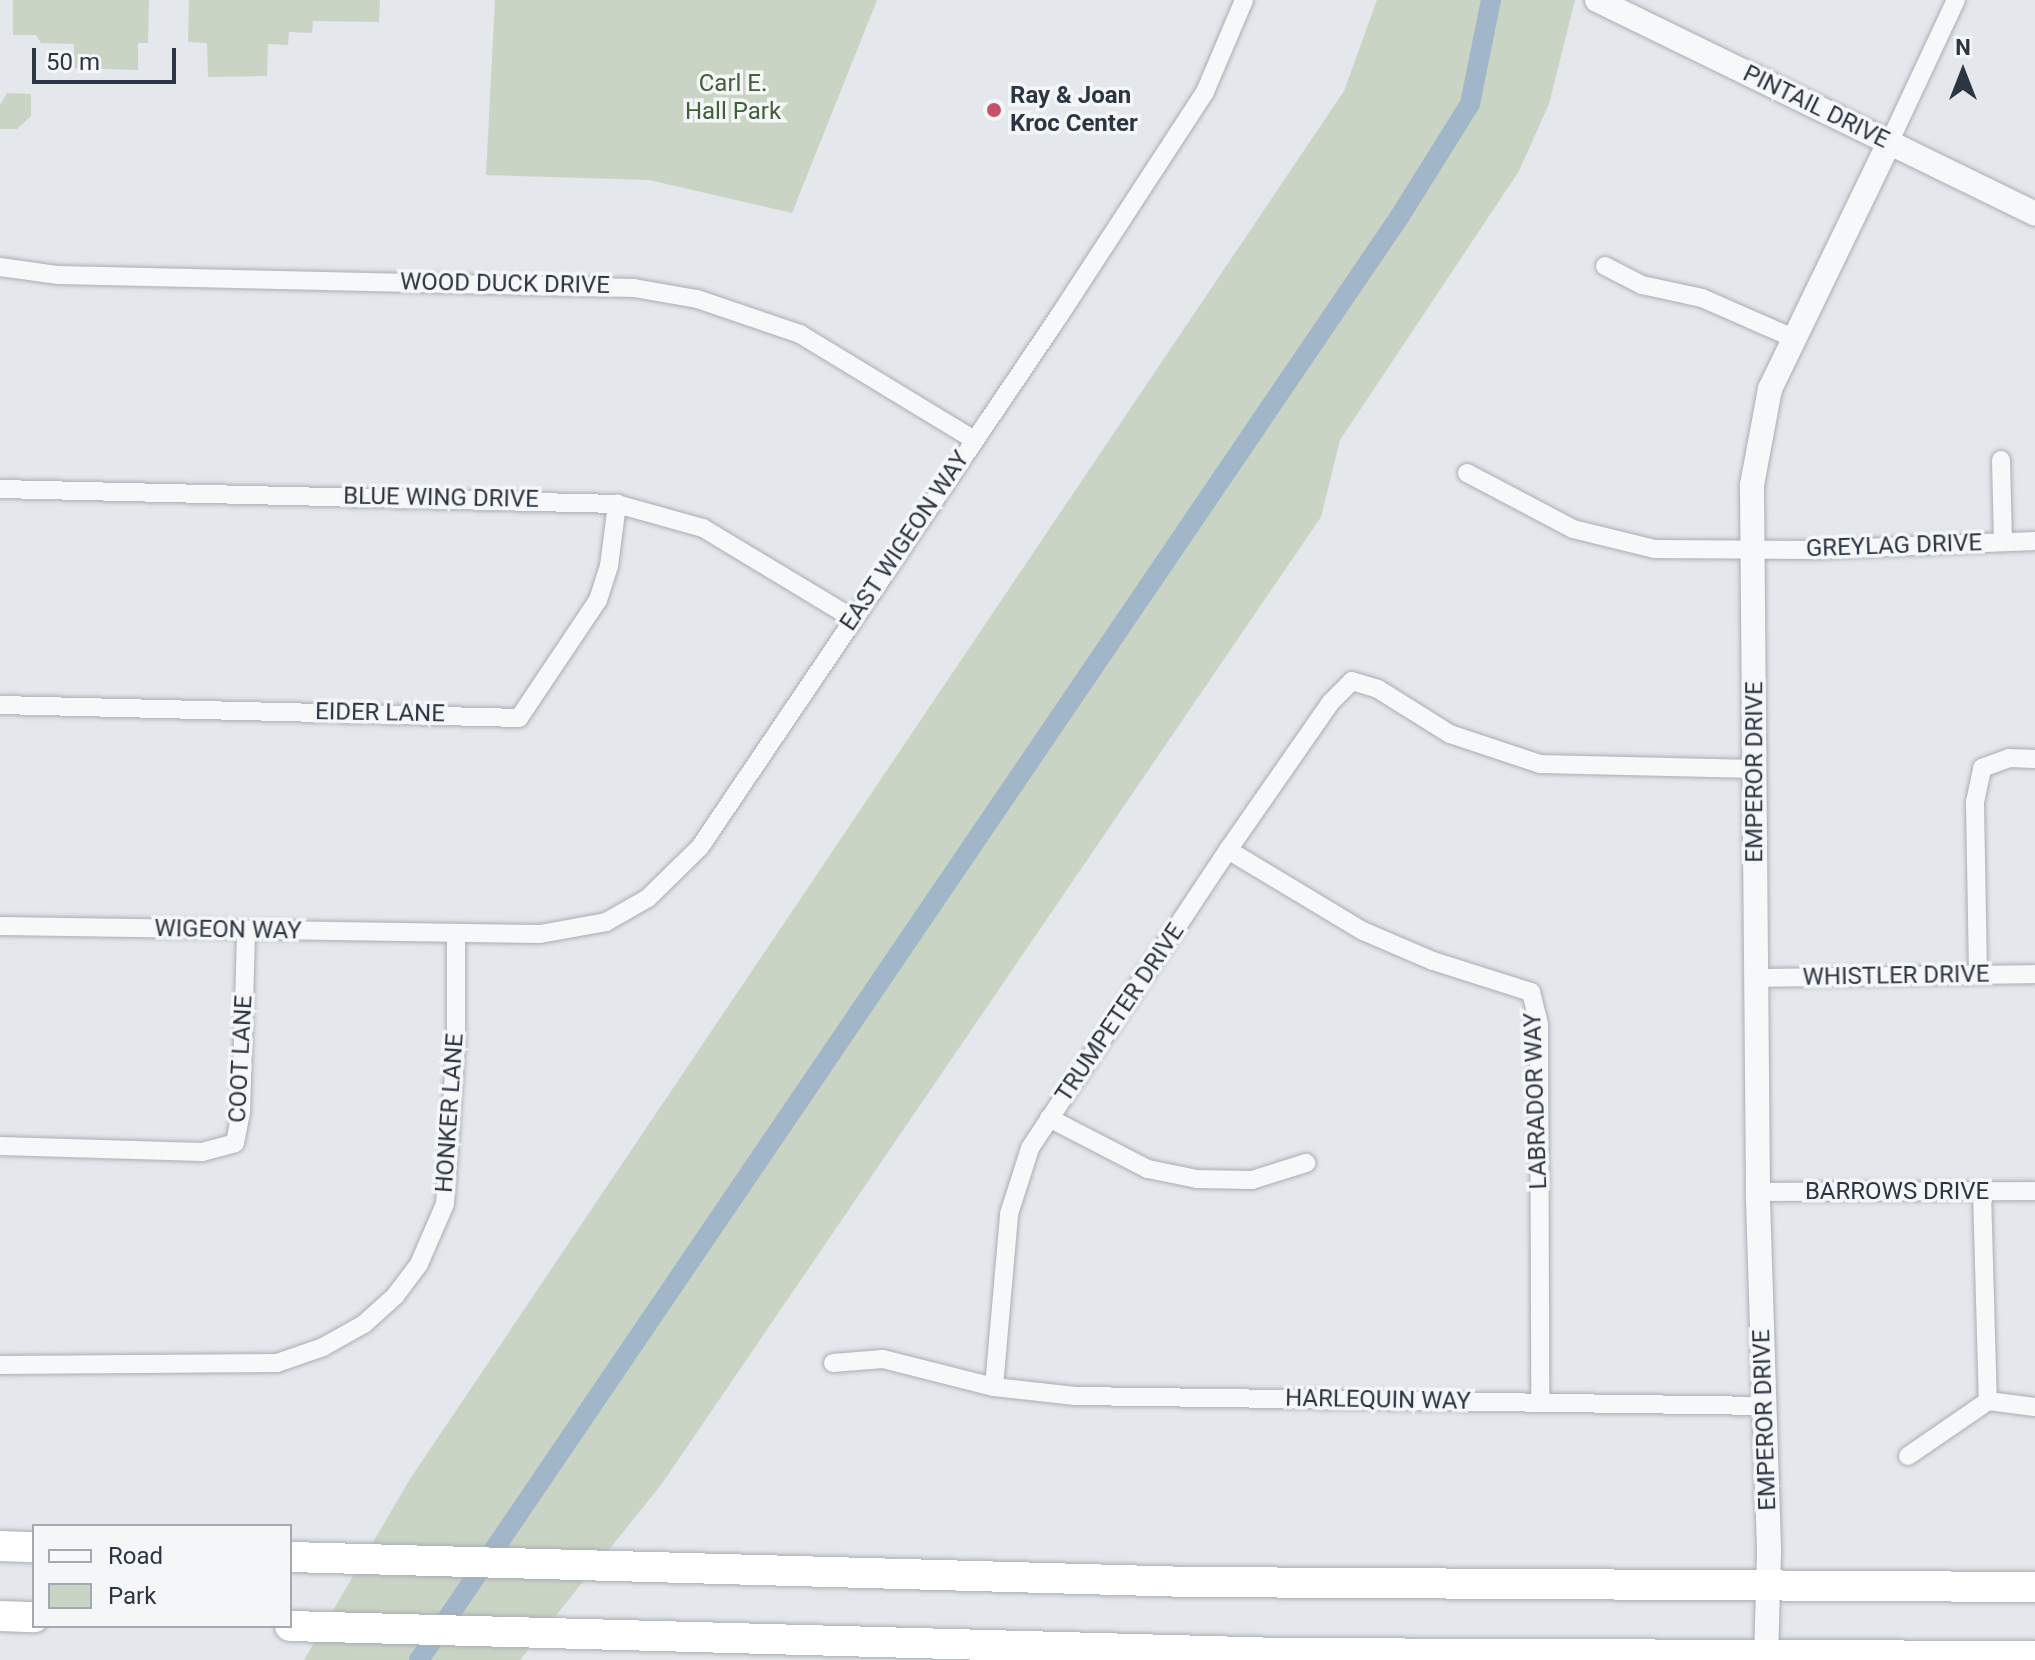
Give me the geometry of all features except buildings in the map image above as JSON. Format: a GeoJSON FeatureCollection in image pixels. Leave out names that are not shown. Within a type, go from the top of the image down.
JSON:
{"type":"FeatureCollection","features":[{"type":"Feature","properties":{"kind":"highway"},"geometry":{"type":"LineString","coordinates":[[0,1546],[32,1547]]}},
{"type":"Feature","properties":{"kind":"highway"},"geometry":{"type":"LineString","coordinates":[[292,1557],[1177,1582],[1769,1588],[2035,1587]]}},
{"type":"Feature","properties":{"kind":"highway"},"geometry":{"type":"LineString","coordinates":[[0,1616],[32,1617]]}},
{"type":"Feature","properties":{"kind":"highway"},"geometry":{"type":"LineString","coordinates":[[292,1626],[1280,1653],[1767,1659],[2035,1656]]}},
{"type":"Feature","properties":{"kind":"street","name":"EAST WIGEON WAY"},"geometry":{"type":"LineString","coordinates":[[456,935],[540,934],[606,922],[648,898],[700,847],[1205,92],[1244,0]]}},
{"type":"Feature","properties":{"kind":"street","name":"PINTAIL DRIVE"},"geometry":{"type":"LineString","coordinates":[[1597,0],[2035,214]]}},
{"type":"Feature","properties":{"kind":"street","name":"EMPEROR DRIVE"},"geometry":{"type":"LineString","coordinates":[[1767,1659],[1769,1588],[1758,1192],[1753,551],[1758,434],[1770,389],[1793,338],[1956,0]]}},
{"type":"Feature","properties":{"kind":"street"},"geometry":{"type":"LineString","coordinates":[[1605,266],[1642,285],[1702,298],[1793,338]]}},
{"type":"Feature","properties":{"kind":"street","name":"WOOD DUCK DRIVE"},"geometry":{"type":"LineString","coordinates":[[0,267],[58,275],[634,288],[711,303],[800,334],[974,440]]}},
{"type":"Feature","properties":{"kind":"street"},"geometry":{"type":"LineString","coordinates":[[2001,460],[2003,541]]}},
{"type":"Feature","properties":{"kind":"street","name":"GREYLAG DRIVE"},"geometry":{"type":"LineString","coordinates":[[1467,473],[1573,529],[1655,549],[1753,551],[2035,541]]}},
{"type":"Feature","properties":{"kind":"street","name":"BLUE WING DRIVE"},"geometry":{"type":"LineString","coordinates":[[0,489],[617,504],[703,528],[852,618]]}},
{"type":"Feature","properties":{"kind":"street","name":"EIDER LANE"},"geometry":{"type":"LineString","coordinates":[[0,705],[519,718],[598,600],[609,566],[617,504]]}},
{"type":"Feature","properties":{"kind":"street","name":"TRUMPETER DRIVE"},"geometry":{"type":"LineString","coordinates":[[994,1387],[1009,1214],[1018,1178],[1049,1118],[1228,850],[1330,703],[1352,681],[1378,689],[1450,734],[1540,764],[1755,769]]}},
{"type":"Feature","properties":{"kind":"street"},"geometry":{"type":"LineString","coordinates":[[1978,975],[1975,802],[1982,768],[2009,758],[2035,759]]}},
{"type":"Feature","properties":{"kind":"street","name":"LABRADOR WAY"},"geometry":{"type":"LineString","coordinates":[[1228,850],[1363,931],[1433,961],[1531,992],[1539,1025],[1540,1402]]}},
{"type":"Feature","properties":{"kind":"street","name":"WIGEON WAY"},"geometry":{"type":"LineString","coordinates":[[0,926],[456,935]]}},
{"type":"Feature","properties":{"kind":"street","name":"COOT LANE"},"geometry":{"type":"LineString","coordinates":[[0,1146],[202,1152],[235,1143],[241,1112],[246,931]]}},
{"type":"Feature","properties":{"kind":"street","name":"HONKER LANE"},"geometry":{"type":"LineString","coordinates":[[0,1365],[277,1363],[323,1347],[364,1324],[395,1296],[419,1264],[445,1204],[456,935]]}},
{"type":"Feature","properties":{"kind":"street","name":"WHISTLER DRIVE"},"geometry":{"type":"LineString","coordinates":[[1757,978],[2035,974]]}},
{"type":"Feature","properties":{"kind":"street"},"geometry":{"type":"LineString","coordinates":[[1049,1118],[1121,1158],[1197,1179],[1252,1180],[1306,1163]]}},
{"type":"Feature","properties":{"kind":"street","name":"BARROWS DRIVE"},"geometry":{"type":"LineString","coordinates":[[1758,1192],[2035,1191]]}},
{"type":"Feature","properties":{"kind":"street"},"geometry":{"type":"LineString","coordinates":[[1982,1192],[1983,1381],[1988,1401]]}},
{"type":"Feature","properties":{"kind":"street","name":"HARLEQUIN WAY"},"geometry":{"type":"LineString","coordinates":[[833,1363],[883,1359],[994,1387],[1076,1396],[1763,1406]]}},
{"type":"Feature","properties":{"kind":"street"},"geometry":{"type":"LineString","coordinates":[[1908,1456],[1988,1401],[2035,1407]]}},
{"type":"Feature","properties":{"kind":"green space"},"geometry":{"type":"Polygon","coordinates":[[[13,0],[149,0],[148,43],[138,43],[138,70],[74,68],[74,44],[41,43],[36,35],[13,35],[13,0]]]}},
{"type":"Feature","properties":{"kind":"green space"},"geometry":{"type":"Polygon","coordinates":[[[189,0],[380,0],[379,22],[313,21],[312,33],[289,32],[288,45],[268,44],[267,76],[208,77],[207,43],[188,42],[189,0]]]}},
{"type":"Feature","properties":{"kind":"green space","name":"Carl E. Hall Park"},"geometry":{"type":"Polygon","coordinates":[[[495,0],[877,0],[792,213],[649,180],[486,175],[495,0]]]}},
{"type":"Feature","properties":{"kind":"green space"},"geometry":{"type":"Polygon","coordinates":[[[1377,0],[1575,0],[1549,104],[1519,171],[1340,440],[1321,517],[661,1485],[520,1660],[304,1660],[410,1479],[1344,91],[1377,0]]]}},
{"type":"Feature","properties":{"kind":"green space"},"geometry":{"type":"Polygon","coordinates":[[[7,93],[31,94],[31,116],[17,129],[0,129],[0,105],[7,93]]]}},
{"type":"Feature","properties":{"kind":"waterway"},"geometry":{"type":"LineString","coordinates":[[419,1660],[1400,216],[1470,104],[1491,0]]}},
{"type":"Feature","properties":{"kind":"place","name":"Ray & Joan Kroc Center"},"geometry":{"type":"Point","coordinates":[994,110]}}]}
